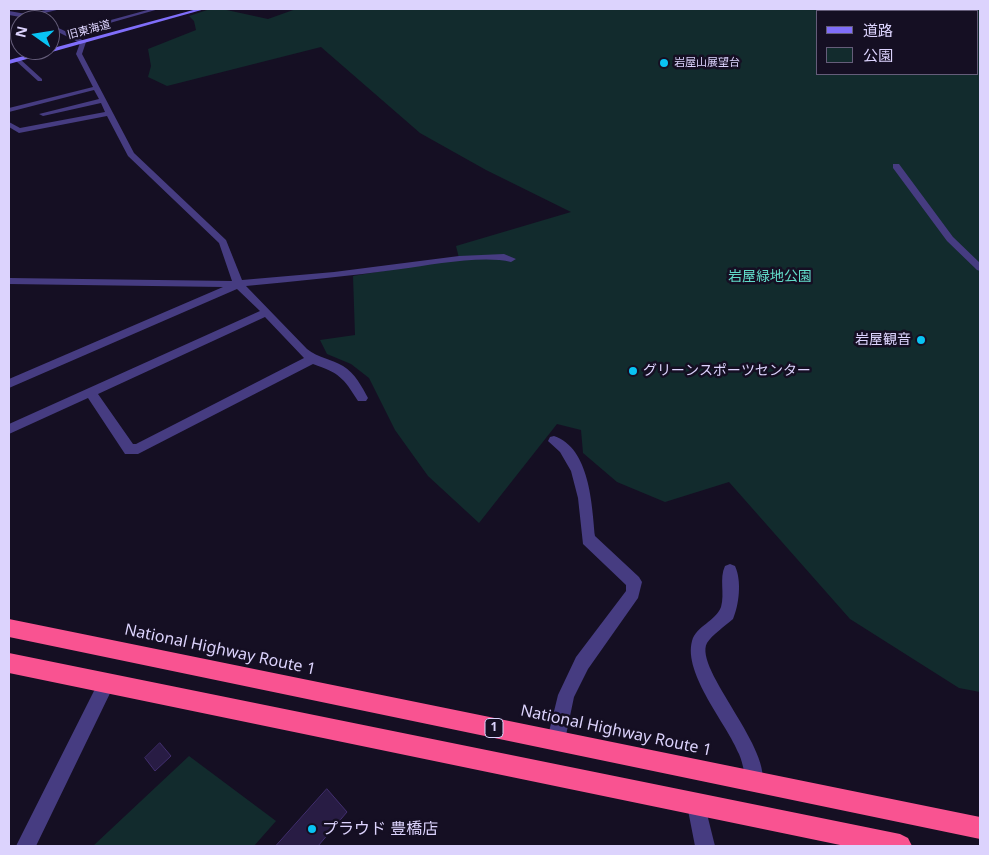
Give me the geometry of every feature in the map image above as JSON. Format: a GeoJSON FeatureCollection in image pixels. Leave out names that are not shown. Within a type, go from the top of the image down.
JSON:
{"type":"FeatureCollection","features":[{"type":"Feature","properties":{"kind":"highway","name":"National Highway Route 1"},"geometry":{"type":"LineString","coordinates":[[9,628],[980,828]]}},
{"type":"Feature","properties":{"kind":"highway"},"geometry":{"type":"LineString","coordinates":[[9,662],[900,846]]}},
{"type":"Feature","properties":{"kind":"street"},"geometry":{"type":"LineString","coordinates":[[65,34],[156,9]]}},
{"type":"Feature","properties":{"kind":"street","name":"旧東海道"},"geometry":{"type":"LineString","coordinates":[[60,48],[202,9]]}},
{"type":"Feature","properties":{"kind":"street"},"geometry":{"type":"LineString","coordinates":[[60,31],[82,42],[80,54],[131,154],[223,242],[238,284],[312,359],[339,369],[351,380],[362,398]]}},
{"type":"Feature","properties":{"kind":"street"},"geometry":{"type":"LineString","coordinates":[[18,60],[40,80]]}},
{"type":"Feature","properties":{"kind":"street","name":"旧東海道"},"geometry":{"type":"LineString","coordinates":[[9,62],[18,60]]}},
{"type":"Feature","properties":{"kind":"street"},"geometry":{"type":"LineString","coordinates":[[9,110],[96,88]]}},
{"type":"Feature","properties":{"kind":"street"},"geometry":{"type":"LineString","coordinates":[[43,114],[103,100]]}},
{"type":"Feature","properties":{"kind":"street"},"geometry":{"type":"LineString","coordinates":[[9,124],[19,131],[110,113]]}},
{"type":"Feature","properties":{"kind":"street"},"geometry":{"type":"LineString","coordinates":[[896,166],[950,238],[980,268]]}},
{"type":"Feature","properties":{"kind":"street"},"geometry":{"type":"LineString","coordinates":[[9,280],[238,284],[334,275],[459,259],[504,257],[511,259]]}},
{"type":"Feature","properties":{"kind":"street"},"geometry":{"type":"LineString","coordinates":[[9,384],[238,284]]}},
{"type":"Feature","properties":{"kind":"street"},"geometry":{"type":"LineString","coordinates":[[9,429],[267,312]]}},
{"type":"Feature","properties":{"kind":"street"},"geometry":{"type":"LineString","coordinates":[[90,392],[130,450],[138,449],[312,359]]}},
{"type":"Feature","properties":{"kind":"street"},"geometry":{"type":"LineString","coordinates":[[554,441],[566,447],[579,472],[588,539],[634,582],[633,592],[582,664],[566,695],[556,740]]}},
{"type":"Feature","properties":{"kind":"street"},"geometry":{"type":"LineString","coordinates":[[730,571],[731,594],[727,614],[700,639],[697,652],[711,689],[748,752],[755,781]]}},
{"type":"Feature","properties":{"kind":"street"},"geometry":{"type":"LineString","coordinates":[[26,846],[107,683]]}},
{"type":"Feature","properties":{"kind":"street"},"geometry":{"type":"LineString","coordinates":[[696,804],[705,846]]}},
{"type":"Feature","properties":{"kind":"green space","name":"岩屋緑地公園"},"geometry":{"type":"Polygon","coordinates":[[[210,9],[222,9],[268,19],[296,9],[863,9],[866,10],[816,10],[816,75],[979,75],[979,10],[960,10],[980,9],[980,692],[959,688],[850,619],[729,482],[665,502],[617,482],[583,453],[581,430],[557,424],[479,523],[428,476],[395,430],[369,378],[351,364],[327,354],[320,340],[355,335],[353,276],[459,258],[456,246],[571,212],[486,170],[420,133],[321,47],[167,86],[148,77],[151,66],[148,49],[196,30],[194,21],[189,16],[210,9]]]}},
{"type":"Feature","properties":{"kind":"green space"},"geometry":{"type":"Polygon","coordinates":[[[189,756],[276,821],[254,846],[93,846],[189,756]]]}},
{"type":"Feature","properties":{"kind":"building"},"geometry":{"type":"Polygon","coordinates":[[[160,743],[171,756],[155,771],[145,758],[160,743]]]}},
{"type":"Feature","properties":{"kind":"building","name":"プラウド 豊橋店"},"geometry":{"type":"Polygon","coordinates":[[[327,789],[347,812],[318,846],[276,846],[327,789]]]}},
{"type":"Feature","properties":{"kind":"place","name":"岩屋山展望台"},"geometry":{"type":"Point","coordinates":[664,63]}},
{"type":"Feature","properties":{"kind":"place","name":"岩屋観音"},"geometry":{"type":"Point","coordinates":[921,340]}},
{"type":"Feature","properties":{"kind":"place","name":"グリーンスポーツセンター"},"geometry":{"type":"Point","coordinates":[633,371]}},
{"type":"Feature","properties":{"kind":"place","name":"プラウド 豊橋店"},"geometry":{"type":"Point","coordinates":[312,829]}}]}
